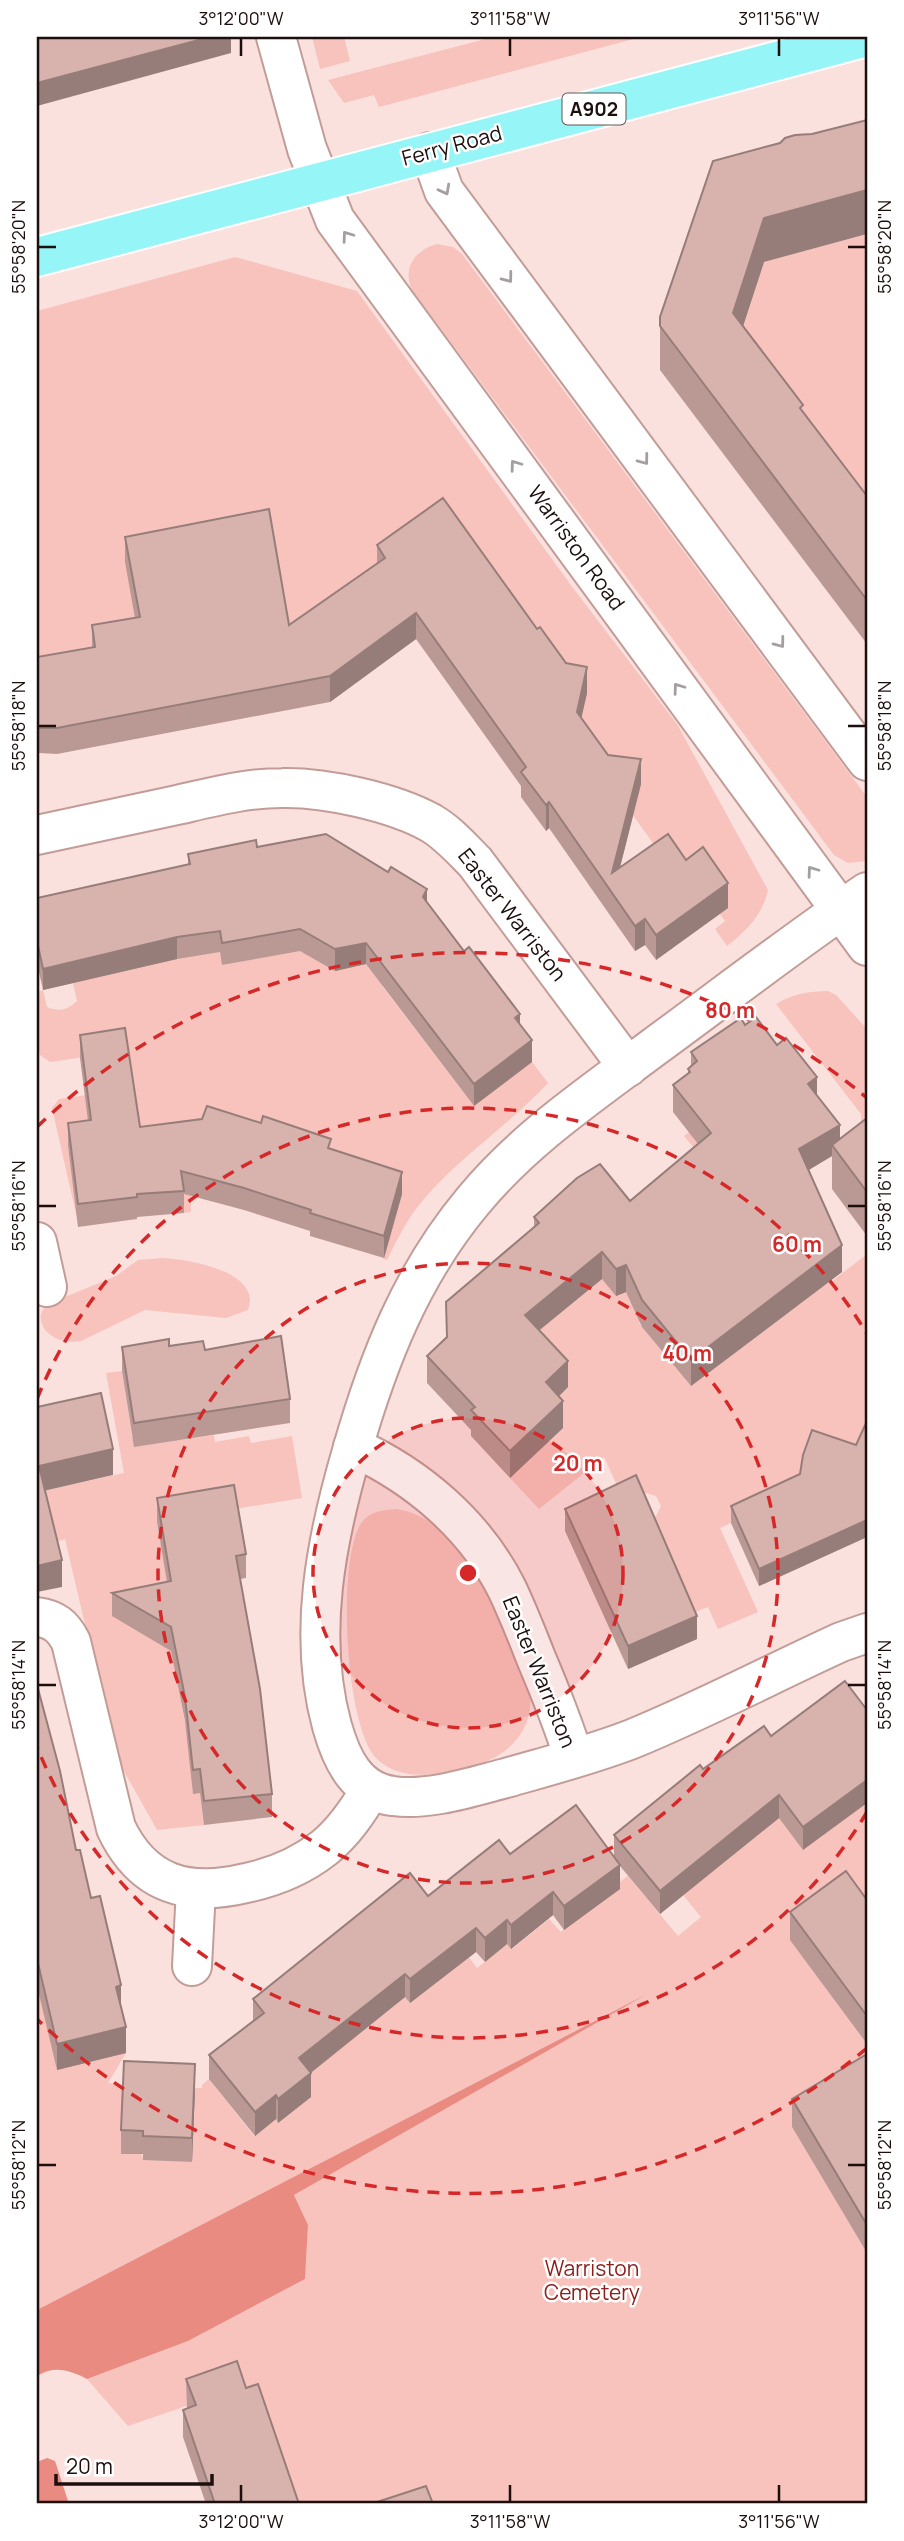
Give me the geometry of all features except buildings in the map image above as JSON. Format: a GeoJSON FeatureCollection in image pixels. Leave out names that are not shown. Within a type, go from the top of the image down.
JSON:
{"type":"FeatureCollection","features":[{"type":"Feature","properties":{"kind":"main road","name":"Ferry Road"},"geometry":{"type":"LineString","coordinates":[[37,257],[867,37]]}},
{"type":"Feature","properties":{"kind":"street","name":"Warriston Road"},"geometry":{"type":"LineString","coordinates":[[276,37],[307,149],[335,220],[854,901],[867,946]]}},
{"type":"Feature","properties":{"kind":"street"},"geometry":{"type":"LineString","coordinates":[[430,152],[444,191],[867,761]]}},
{"type":"Feature","properties":{"kind":"street","name":"Easter Warriston"},"geometry":{"type":"LineString","coordinates":[[37,835],[242,791],[284,788],[357,798],[408,813],[440,830],[475,862],[628,1067]]}},
{"type":"Feature","properties":{"kind":"street"},"geometry":{"type":"LineString","coordinates":[[37,1617],[53,1620],[60,1625],[71,1642],[112,1814],[122,1839],[135,1858],[156,1877],[196,1889],[222,1889],[277,1875],[303,1863],[325,1847],[357,1814],[371,1789],[357,1779],[337,1741],[324,1688],[321,1662],[321,1600],[324,1570],[335,1507],[383,1352],[423,1273],[466,1209],[517,1153],[570,1108],[854,901]]}},
{"type":"Feature","properties":{"kind":"street"},"geometry":{"type":"LineString","coordinates":[[37,1242],[47,1287]]}},
{"type":"Feature","properties":{"kind":"street","name":"Easter Warriston"},"geometry":{"type":"LineString","coordinates":[[353,1447],[400,1470],[419,1485],[456,1518],[489,1560],[506,1587],[525,1630],[574,1758]]}},
{"type":"Feature","properties":{"kind":"street","name":"Easter Warriston"},"geometry":{"type":"LineString","coordinates":[[371,1789],[391,1796],[421,1796],[491,1782],[574,1758],[630,1739],[841,1642],[867,1633]]}},
{"type":"Feature","properties":{"kind":"street"},"geometry":{"type":"LineString","coordinates":[[192,1966],[196,1889]]}},
{"type":"Feature","properties":{"kind":"green space"},"geometry":{"type":"Polygon","coordinates":[[[312,37],[344,37],[350,61],[320,69],[312,37]]]}},
{"type":"Feature","properties":{"kind":"green space"},"geometry":{"type":"Polygon","coordinates":[[[493,37],[641,37],[379,107],[374,95],[344,103],[328,80],[493,37]]]}},
{"type":"Feature","properties":{"kind":"green space"},"geometry":{"type":"Polygon","coordinates":[[[867,234],[867,540],[733,357],[764,262],[867,234]]]}},
{"type":"Feature","properties":{"kind":"green space"},"geometry":{"type":"Polygon","coordinates":[[[437,244],[453,247],[462,254],[867,797],[867,861],[848,863],[834,855],[412,290],[409,274],[412,261],[422,251],[437,244]]]}},
{"type":"Feature","properties":{"kind":"green space"},"geometry":{"type":"Polygon","coordinates":[[[235,257],[357,291],[573,588],[677,724],[768,890],[753,922],[727,946],[715,929],[725,921],[720,914],[728,908],[655,846],[627,807],[625,782],[443,524],[156,734],[37,682],[37,311],[235,257]]]}},
{"type":"Feature","properties":{"kind":"green space"},"geometry":{"type":"Polygon","coordinates":[[[310,948],[351,956],[387,977],[382,986],[474,1106],[532,1062],[548,1083],[424,1199],[408,1220],[387,1260],[383,1259],[402,1194],[191,1193],[191,1212],[184,1213],[175,1145],[68,1146],[79,1227],[52,1108],[59,1099],[121,1090],[125,1051],[50,1062],[40,1055],[37,1040],[37,992],[43,990],[47,1007],[63,1009],[77,1001],[73,983],[202,953],[220,952],[223,965],[310,948]]]}},
{"type":"Feature","properties":{"kind":"green space"},"geometry":{"type":"Polygon","coordinates":[[[828,991],[836,995],[867,1029],[867,1162],[861,1167],[861,1114],[776,1004],[801,994],[828,991]]]}},
{"type":"Feature","properties":{"kind":"green space"},"geometry":{"type":"Polygon","coordinates":[[[689,1132],[755,1183],[831,1282],[867,1254],[867,1461],[720,1528],[758,1612],[718,1629],[708,1607],[683,1617],[636,1524],[656,1516],[661,1506],[656,1496],[646,1493],[625,1503],[604,1457],[539,1509],[510,1478],[563,1428],[528,1345],[511,1269],[553,1319],[616,1268],[674,1293],[639,1323],[691,1386],[805,1300],[722,1181],[684,1136],[689,1132]]]}},
{"type":"Feature","properties":{"kind":"green space"},"geometry":{"type":"Polygon","coordinates":[[[162,1258],[204,1265],[234,1277],[244,1286],[250,1297],[248,1310],[226,1318],[145,1310],[76,1342],[57,1339],[45,1330],[41,1316],[48,1304],[116,1276],[138,1260],[162,1258]]]}},
{"type":"Feature","properties":{"kind":"green space"},"geometry":{"type":"Polygon","coordinates":[[[122,1371],[132,1437],[181,1440],[214,1435],[215,1442],[249,1436],[251,1443],[292,1436],[302,1498],[157,1522],[164,1562],[170,1562],[168,1634],[189,1743],[193,1793],[200,1793],[204,1825],[157,1830],[116,1757],[65,1539],[51,1543],[40,1498],[47,1490],[124,1473],[106,1373],[122,1371]]]}},
{"type":"Feature","properties":{"kind":"green space"},"geometry":{"type":"Polygon","coordinates":[[[396,1509],[416,1515],[434,1525],[463,1555],[485,1592],[519,1663],[530,1697],[526,1723],[512,1744],[491,1759],[453,1771],[426,1775],[400,1772],[388,1767],[377,1759],[366,1741],[358,1714],[351,1680],[347,1605],[354,1541],[366,1518],[373,1513],[396,1509]]]}},
{"type":"Feature","properties":{"kind":"green space","name":"Warriston Cemetery"},"geometry":{"type":"Polygon","coordinates":[[[736,1770],[867,1771],[867,1928],[791,1940],[867,2044],[867,2082],[792,2127],[867,2253],[867,2504],[290,2504],[186,2406],[128,2426],[87,2379],[188,2341],[305,2279],[308,2225],[294,2195],[616,2010],[37,2310],[37,1949],[57,2070],[126,2053],[108,2083],[124,2085],[143,2159],[191,2162],[195,2088],[202,2088],[209,2079],[254,2136],[276,2119],[279,2122],[311,2097],[299,2082],[405,1997],[410,2002],[440,1980],[465,1952],[477,1968],[507,1944],[512,1949],[549,1919],[561,1932],[592,1902],[628,1876],[678,1936],[701,1917],[683,1895],[774,1821],[736,1770]]]}},
{"type":"Feature","properties":{"kind":"shaded area"},"geometry":{"type":"Polygon","coordinates":[[[647,1994],[294,2195],[308,2225],[305,2279],[188,2341],[87,2379],[62,2370],[37,2376],[37,2310],[647,1994]]]}},
{"type":"Feature","properties":{"kind":"shaded area"},"geometry":{"type":"Polygon","coordinates":[[[47,2458],[55,2461],[69,2504],[37,2504],[37,2462],[47,2458]]]}}]}
